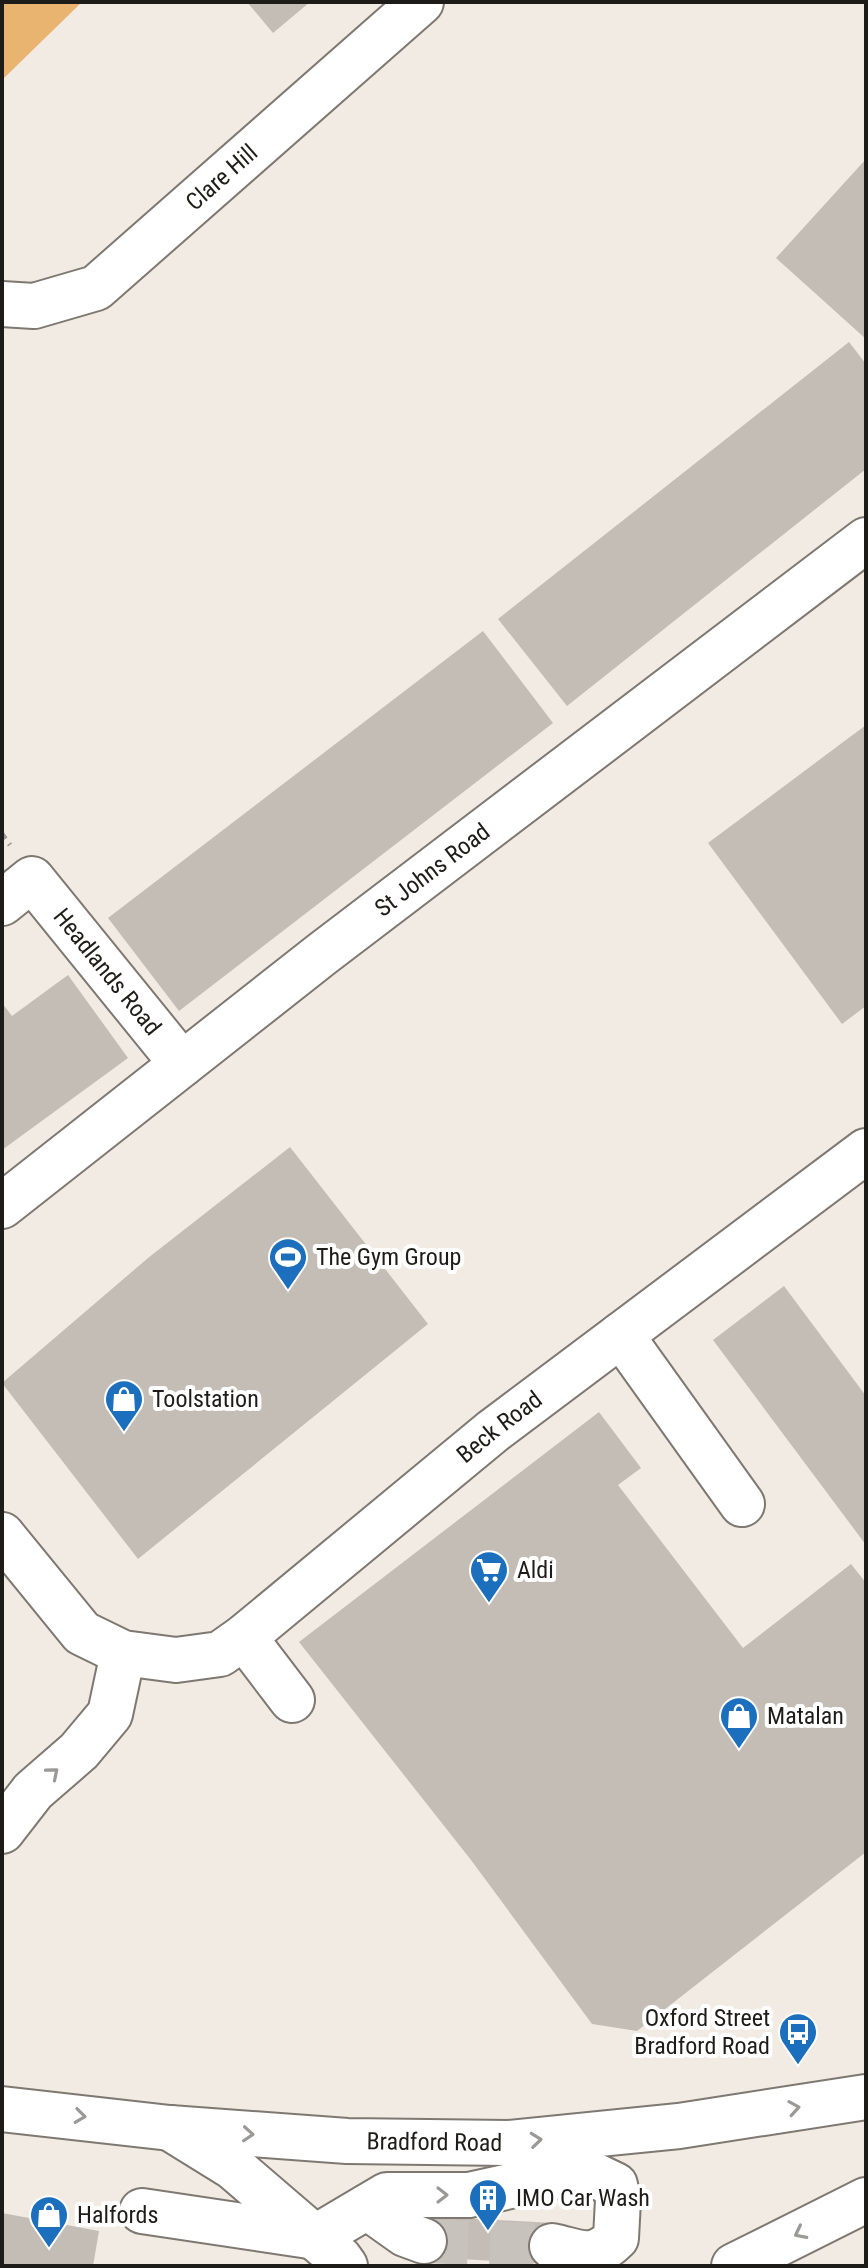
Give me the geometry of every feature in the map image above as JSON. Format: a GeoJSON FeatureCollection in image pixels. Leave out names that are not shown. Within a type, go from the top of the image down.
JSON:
{"type":"FeatureCollection","features":[{"type":"Feature","properties":{"kind":"street","name":"Clare Hill"},"geometry":{"type":"LineString","coordinates":[[2,304],[34,306],[96,288],[421,2]]}},
{"type":"Feature","properties":{"kind":"street","name":"St Johns Road"},"geometry":{"type":"LineString","coordinates":[[2,1206],[322,954],[866,540]]}},
{"type":"Feature","properties":{"kind":"street","name":"Headlands Road"},"geometry":{"type":"LineString","coordinates":[[17,891],[182,1064]]}},
{"type":"Feature","properties":{"kind":"street","name":"Beck Road"},"geometry":{"type":"LineString","coordinates":[[2,1535],[82,1633],[123,1653],[176,1660],[220,1654],[493,1431],[621,1335],[860,1168]]}},
{"type":"Feature","properties":{"kind":"street"},"geometry":{"type":"LineString","coordinates":[[621,1335],[742,1504]]}},
{"type":"Feature","properties":{"kind":"street"},"geometry":{"type":"LineString","coordinates":[[244,1637],[292,1700]]}},
{"type":"Feature","properties":{"kind":"street"},"geometry":{"type":"LineString","coordinates":[[2,1831],[33,1791],[79,1751],[110,1714],[123,1653]]}},
{"type":"Feature","properties":{"kind":"street","name":"Bradford Road"},"geometry":{"type":"LineString","coordinates":[[2,2109],[170,2128],[347,2141],[508,2143],[679,2126],[866,2097]]}},
{"type":"Feature","properties":{"kind":"street"},"geometry":{"type":"LineString","coordinates":[[170,2128],[233,2167],[330,2252]]}},
{"type":"Feature","properties":{"kind":"street"},"geometry":{"type":"LineString","coordinates":[[330,2252],[367,2207],[387,2195],[469,2195],[566,2174],[592,2174],[615,2185],[618,2200],[616,2238],[606,2248],[591,2255],[552,2246]]}},
{"type":"Feature","properties":{"kind":"street"},"geometry":{"type":"LineString","coordinates":[[734,2266],[866,2200]]}},
{"type":"Feature","properties":{"kind":"street"},"geometry":{"type":"LineString","coordinates":[[367,2207],[405,2234],[424,2241]]}},
{"type":"Feature","properties":{"kind":"street"},"geometry":{"type":"LineString","coordinates":[[142,2211],[330,2252]]}},
{"type":"Feature","properties":{"kind":"shaded area"},"geometry":{"type":"Polygon","coordinates":[[[2,2],[82,2],[2,80],[2,2]]]}},
{"type":"Feature","properties":{"kind":"building"},"geometry":{"type":"Polygon","coordinates":[[[247,2],[310,2],[273,33],[247,2]]]}},
{"type":"Feature","properties":{"kind":"building"},"geometry":{"type":"Polygon","coordinates":[[[866,159],[866,339],[776,258],[866,159]]]}},
{"type":"Feature","properties":{"kind":"building"},"geometry":{"type":"Polygon","coordinates":[[[849,342],[866,364],[866,469],[567,706],[498,619],[849,342]]]}},
{"type":"Feature","properties":{"kind":"building"},"geometry":{"type":"Polygon","coordinates":[[[483,631],[553,723],[179,1011],[108,918],[483,631]]]}},
{"type":"Feature","properties":{"kind":"building"},"geometry":{"type":"Polygon","coordinates":[[[866,725],[866,1006],[842,1024],[708,843],[866,725]]]}},
{"type":"Feature","properties":{"kind":"building"},"geometry":{"type":"Polygon","coordinates":[[[68,975],[128,1058],[2,1150],[2,1003],[12,1016],[68,975]]]}},
{"type":"Feature","properties":{"kind":"building"},"geometry":{"type":"Polygon","coordinates":[[[290,1147],[428,1324],[138,1559],[2,1383],[148,1258],[290,1147]]]}},
{"type":"Feature","properties":{"kind":"building"},"geometry":{"type":"Polygon","coordinates":[[[784,1286],[866,1396],[866,1545],[713,1340],[784,1286]]]}},
{"type":"Feature","properties":{"kind":"building"},"geometry":{"type":"Polygon","coordinates":[[[599,1412],[641,1468],[618,1485],[743,1648],[851,1564],[866,1583],[866,1852],[637,2031],[592,2024],[471,1860],[299,1642],[599,1412]]]}},
{"type":"Feature","properties":{"kind":"building","name":"Halfords"},"geometry":{"type":"Polygon","coordinates":[[[2,2213],[99,2231],[93,2266],[2,2266],[2,2213]]]}},
{"type":"Feature","properties":{"kind":"building","name":"IMO Car Wash"},"geometry":{"type":"Polygon","coordinates":[[[425,2216],[553,2223],[551,2264],[422,2257],[425,2216]]]}},
{"type":"Feature","properties":{"kind":"tunnel"},"geometry":{"type":"LineString","coordinates":[[424,2241],[552,2246]]}},
{"type":"Feature","properties":{"kind":"place","name":"The Gym Group"},"geometry":{"type":"Point","coordinates":[288,1291]}},
{"type":"Feature","properties":{"kind":"place","name":"Toolstation"},"geometry":{"type":"Point","coordinates":[124,1433]}},
{"type":"Feature","properties":{"kind":"place","name":"Aldi"},"geometry":{"type":"Point","coordinates":[489,1604]}},
{"type":"Feature","properties":{"kind":"place","name":"Matalan"},"geometry":{"type":"Point","coordinates":[739,1750]}},
{"type":"Feature","properties":{"kind":"place","name":"Oxford Street Bradford Road"},"geometry":{"type":"Point","coordinates":[798,2066]}},
{"type":"Feature","properties":{"kind":"place","name":"IMO Car Wash"},"geometry":{"type":"Point","coordinates":[488,2232]}},
{"type":"Feature","properties":{"kind":"place","name":"Halfords"},"geometry":{"type":"Point","coordinates":[49,2249]}}]}
